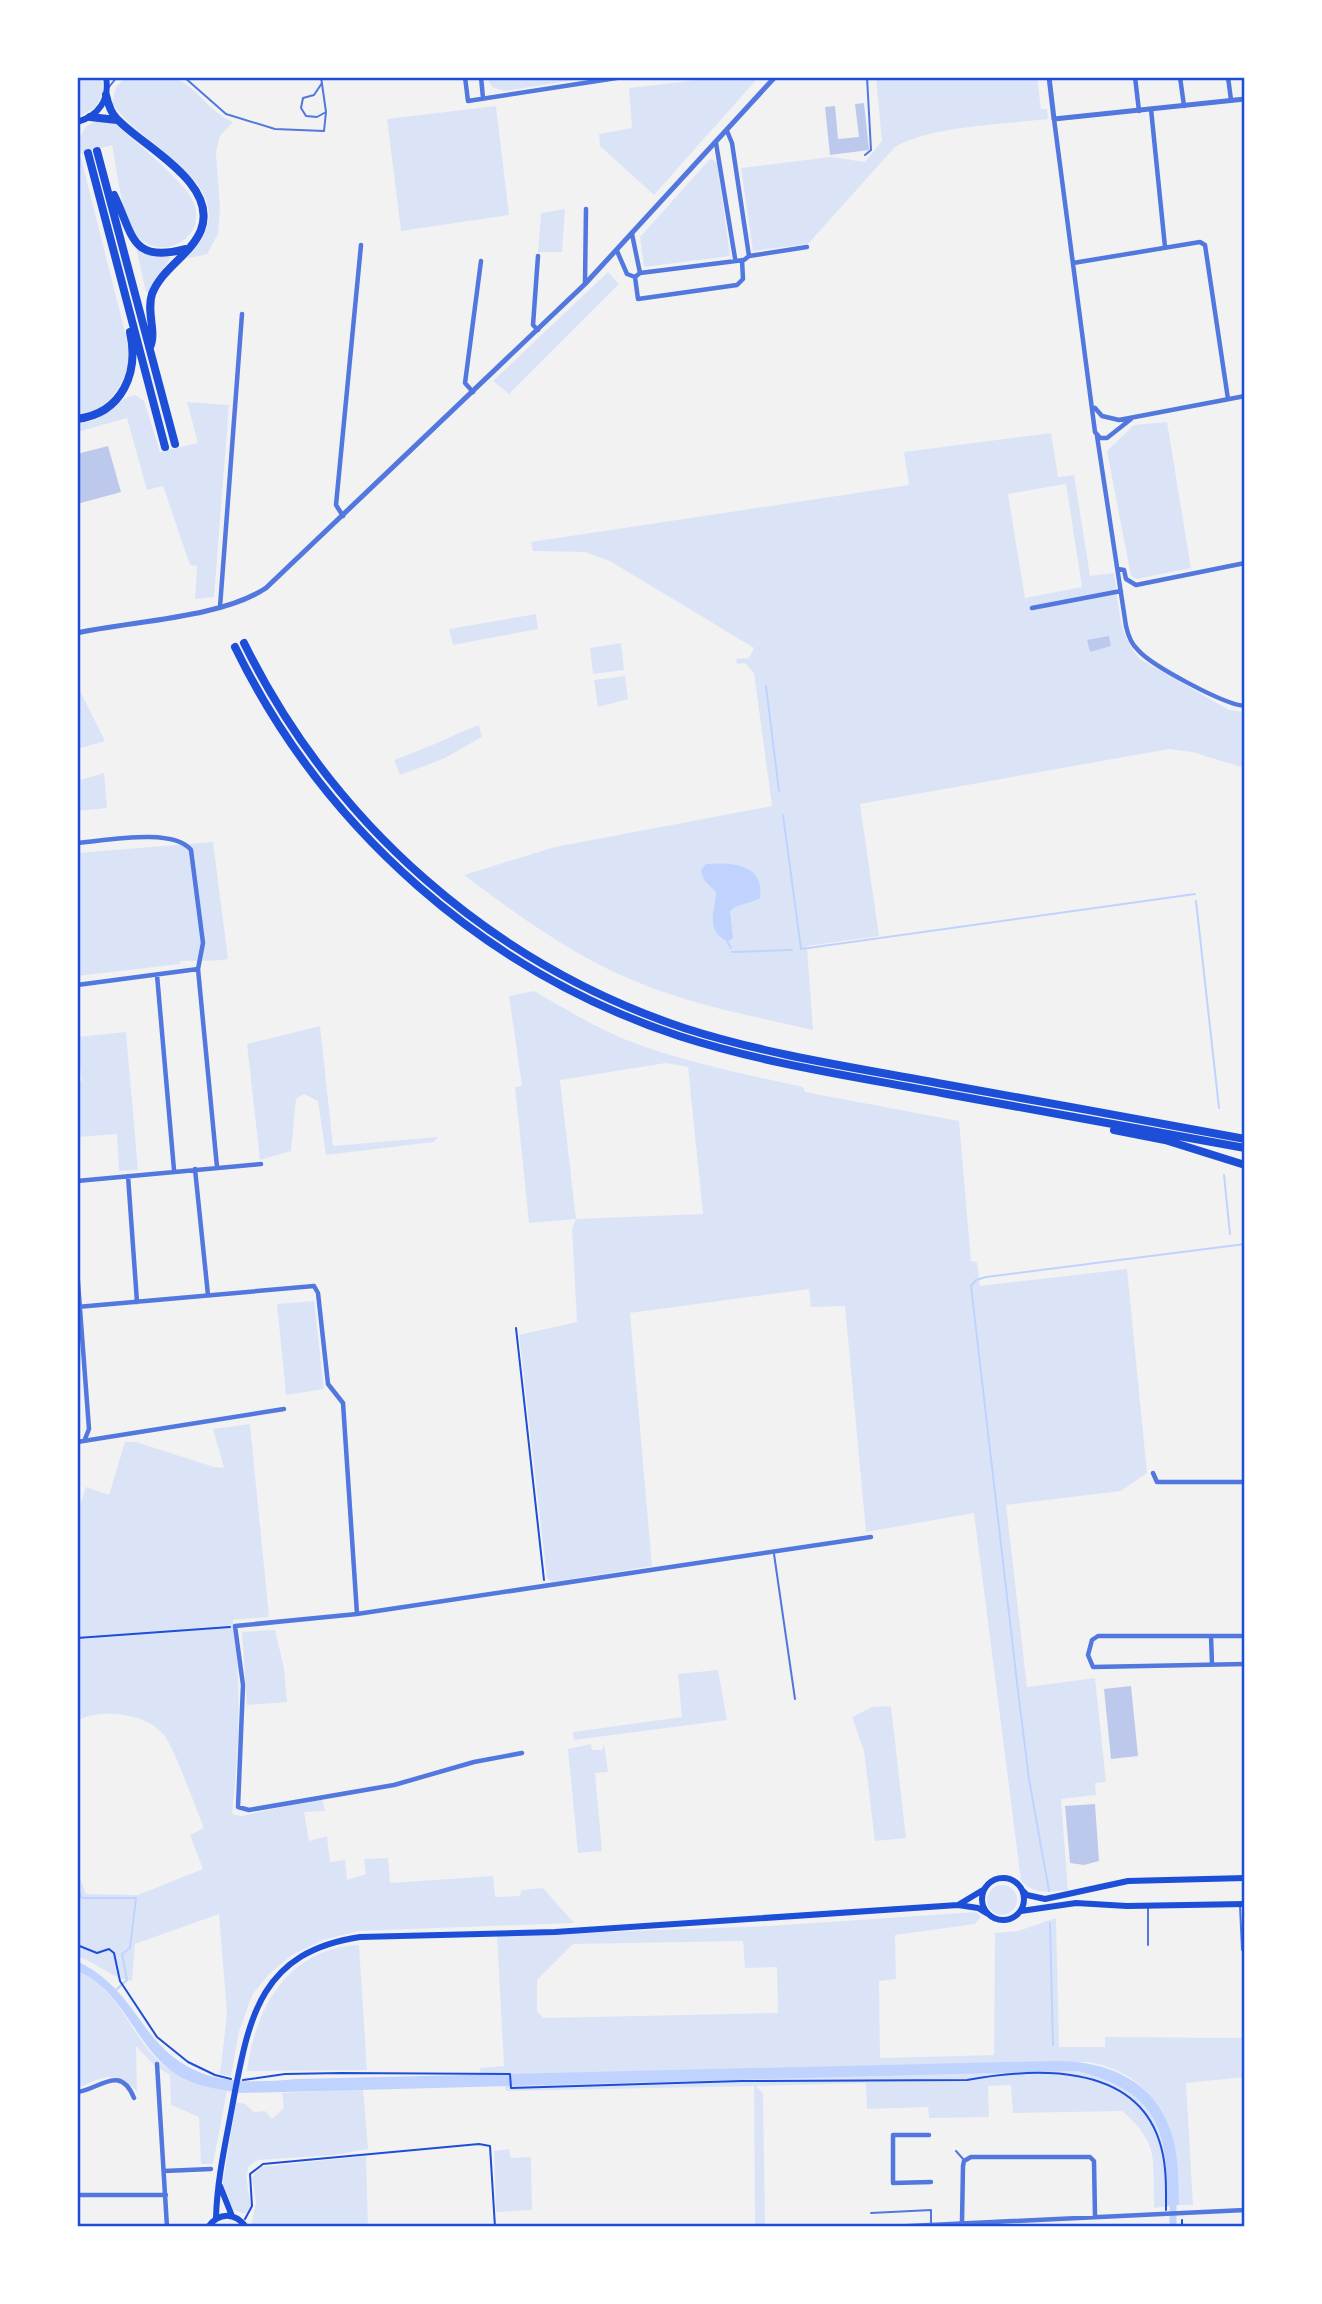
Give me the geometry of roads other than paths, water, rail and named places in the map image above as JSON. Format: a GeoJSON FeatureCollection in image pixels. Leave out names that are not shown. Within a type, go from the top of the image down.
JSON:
{"type":"FeatureCollection","features":[{"type":"Feature","properties":{"kind":"highway"},"geometry":{"type":"LineString","coordinates":[[106,93],[117,120],[180,172],[197,194],[203,219],[201,230],[159,280],[151,296],[149,321],[153,341],[150,347]]}},
{"type":"Feature","properties":{"kind":"highway"},"geometry":{"type":"LineString","coordinates":[[84,119],[117,120]]}},
{"type":"Feature","properties":{"kind":"highway"},"geometry":{"type":"LineString","coordinates":[[77,419],[100,412],[115,401],[131,372],[135,354],[117,280],[92,152],[109,191],[175,443]]}},
{"type":"Feature","properties":{"kind":"highway"},"geometry":{"type":"LineString","coordinates":[[109,191],[115,196],[127,232],[139,247],[159,254],[187,249]]}},
{"type":"Feature","properties":{"kind":"highway"},"geometry":{"type":"LineString","coordinates":[[109,233],[165,446]]}},
{"type":"Feature","properties":{"kind":"highway"},"geometry":{"type":"LineString","coordinates":[[1245,1139],[764,1049],[678,1026],[588,988],[530,957],[476,921],[419,875],[384,841],[340,793],[301,741],[239,645],[285,735],[358,828],[445,909],[530,968],[616,1012],[705,1044],[798,1066],[1245,1148]]}},
{"type":"Feature","properties":{"kind":"highway"},"geometry":{"type":"LineString","coordinates":[[1002,1104],[1048,1118],[1165,1140],[1245,1165]]}},
{"type":"Feature","properties":{"kind":"main road"},"geometry":{"type":"LineString","coordinates":[[77,130],[84,119],[100,107],[106,93],[106,77]]}},
{"type":"Feature","properties":{"kind":"main road"},"geometry":{"type":"LineString","coordinates":[[958,1905],[984,1890],[992,1881],[1003,1878],[1017,1883],[1027,1895],[1046,1902],[1148,1906],[1242,1905]]}},
{"type":"Feature","properties":{"kind":"main road"},"geometry":{"type":"LineString","coordinates":[[208,2227],[216,2218],[219,2177],[250,2020],[276,1977],[292,1963],[334,1941],[360,1937],[665,1926],[958,1905],[978,1908],[1005,1920],[1046,1902],[1128,1881],[1245,1878]]}},
{"type":"Feature","properties":{"kind":"main road"},"geometry":{"type":"LineString","coordinates":[[984,1890],[982,1902],[988,1914]]}},
{"type":"Feature","properties":{"kind":"main road"},"geometry":{"type":"LineString","coordinates":[[1021,1911],[1025,1900],[1023,1890]]}},
{"type":"Feature","properties":{"kind":"main road"},"geometry":{"type":"LineString","coordinates":[[219,2177],[222,2198],[232,2216],[245,2225]]}},
{"type":"Feature","properties":{"kind":"main road"},"geometry":{"type":"LineString","coordinates":[[216,2218],[232,2216]]}},
{"type":"Feature","properties":{"kind":"street"},"geometry":{"type":"LineString","coordinates":[[466,77],[468,101],[622,77]]}},
{"type":"Feature","properties":{"kind":"street"},"geometry":{"type":"LineString","coordinates":[[481,77],[484,98]]}},
{"type":"Feature","properties":{"kind":"street"},"geometry":{"type":"LineString","coordinates":[[1049,77],[1092,404],[1126,626],[1138,651],[1226,703],[1245,706]]}},
{"type":"Feature","properties":{"kind":"street"},"geometry":{"type":"LineString","coordinates":[[1135,77],[1139,110]]}},
{"type":"Feature","properties":{"kind":"street"},"geometry":{"type":"LineString","coordinates":[[1180,77],[1184,106]]}},
{"type":"Feature","properties":{"kind":"street"},"geometry":{"type":"LineString","coordinates":[[1228,77],[1231,101]]}},
{"type":"Feature","properties":{"kind":"street"},"geometry":{"type":"LineString","coordinates":[[77,632],[220,608],[250,599],[266,588],[585,284],[774,78]]}},
{"type":"Feature","properties":{"kind":"street"},"geometry":{"type":"LineString","coordinates":[[1054,119],[1245,99]]}},
{"type":"Feature","properties":{"kind":"street"},"geometry":{"type":"LineString","coordinates":[[1151,109],[1165,247]]}},
{"type":"Feature","properties":{"kind":"street"},"geometry":{"type":"LineString","coordinates":[[727,131],[732,142],[748,256]]}},
{"type":"Feature","properties":{"kind":"street"},"geometry":{"type":"LineString","coordinates":[[635,277],[638,299],[737,285],[743,279],[716,143]]}},
{"type":"Feature","properties":{"kind":"street"},"geometry":{"type":"LineString","coordinates":[[585,284],[586,209]]}},
{"type":"Feature","properties":{"kind":"street"},"geometry":{"type":"LineString","coordinates":[[632,234],[640,273]]}},
{"type":"Feature","properties":{"kind":"street"},"geometry":{"type":"LineString","coordinates":[[1073,263],[1200,242],[1206,248],[1228,399]]}},
{"type":"Feature","properties":{"kind":"street"},"geometry":{"type":"LineString","coordinates":[[343,516],[335,505],[361,245]]}},
{"type":"Feature","properties":{"kind":"street"},"geometry":{"type":"LineString","coordinates":[[635,277],[640,273],[807,247]]}},
{"type":"Feature","properties":{"kind":"street"},"geometry":{"type":"LineString","coordinates":[[617,251],[627,274],[635,277]]}},
{"type":"Feature","properties":{"kind":"street"},"geometry":{"type":"LineString","coordinates":[[538,256],[533,325],[538,331]]}},
{"type":"Feature","properties":{"kind":"street"},"geometry":{"type":"LineString","coordinates":[[473,392],[466,383],[481,261]]}},
{"type":"Feature","properties":{"kind":"street"},"geometry":{"type":"LineString","coordinates":[[220,608],[242,314]]}},
{"type":"Feature","properties":{"kind":"street"},"geometry":{"type":"LineString","coordinates":[[1095,424],[1108,418],[1131,419],[1245,396]]}},
{"type":"Feature","properties":{"kind":"street"},"geometry":{"type":"LineString","coordinates":[[1092,404],[1108,418],[1114,432]]}},
{"type":"Feature","properties":{"kind":"street"},"geometry":{"type":"LineString","coordinates":[[1100,456],[1107,438],[1131,419]]}},
{"type":"Feature","properties":{"kind":"street"},"geometry":{"type":"LineString","coordinates":[[1097,435],[1107,438]]}},
{"type":"Feature","properties":{"kind":"street"},"geometry":{"type":"LineString","coordinates":[[1118,569],[1124,570],[1126,579],[1136,585],[1245,563]]}},
{"type":"Feature","properties":{"kind":"street"},"geometry":{"type":"LineString","coordinates":[[1032,608],[1121,591]]}},
{"type":"Feature","properties":{"kind":"street"},"geometry":{"type":"LineString","coordinates":[[77,843],[160,837],[188,846],[191,850],[203,943],[198,969],[217,1167]]}},
{"type":"Feature","properties":{"kind":"street"},"geometry":{"type":"LineString","coordinates":[[77,985],[198,969]]}},
{"type":"Feature","properties":{"kind":"street"},"geometry":{"type":"LineString","coordinates":[[157,975],[174,1170]]}},
{"type":"Feature","properties":{"kind":"street"},"geometry":{"type":"LineString","coordinates":[[77,1181],[261,1164]]}},
{"type":"Feature","properties":{"kind":"street"},"geometry":{"type":"LineString","coordinates":[[195,1169],[208,1295]]}},
{"type":"Feature","properties":{"kind":"street"},"geometry":{"type":"LineString","coordinates":[[128,1176],[137,1302]]}},
{"type":"Feature","properties":{"kind":"street"},"geometry":{"type":"LineString","coordinates":[[77,1269],[89,1429],[87,1438],[79,1441]]}},
{"type":"Feature","properties":{"kind":"street"},"geometry":{"type":"LineString","coordinates":[[78,1306],[314,1286],[318,1293],[328,1384],[343,1403],[357,1614]]}},
{"type":"Feature","properties":{"kind":"street"},"geometry":{"type":"LineString","coordinates":[[79,1441],[284,1409]]}},
{"type":"Feature","properties":{"kind":"street"},"geometry":{"type":"LineString","coordinates":[[1153,1473],[1157,1482],[1167,1483],[1245,1482]]}},
{"type":"Feature","properties":{"kind":"street"},"geometry":{"type":"LineString","coordinates":[[522,1753],[474,1762],[394,1785],[249,1810],[237,1807],[235,1803],[243,1740],[243,1685],[236,1626],[357,1614],[544,1588],[871,1537]]}},
{"type":"Feature","properties":{"kind":"street"},"geometry":{"type":"LineString","coordinates":[[1245,1636],[1098,1636],[1092,1640],[1088,1655],[1093,1667],[1245,1664]]}},
{"type":"Feature","properties":{"kind":"street"},"geometry":{"type":"LineString","coordinates":[[1211,1636],[1212,1664]]}},
{"type":"Feature","properties":{"kind":"street"},"geometry":{"type":"LineString","coordinates":[[157,2064],[167,2227]]}},
{"type":"Feature","properties":{"kind":"street"},"geometry":{"type":"LineString","coordinates":[[77,2092],[88,2091],[99,2082],[116,2080],[127,2087],[134,2098]]}},
{"type":"Feature","properties":{"kind":"street"},"geometry":{"type":"LineString","coordinates":[[929,2135],[893,2135],[893,2183],[931,2182]]}},
{"type":"Feature","properties":{"kind":"street"},"geometry":{"type":"LineString","coordinates":[[962,2222],[964,2161],[971,2157],[1090,2157],[1094,2161],[1095,2216]]}},
{"type":"Feature","properties":{"kind":"street"},"geometry":{"type":"LineString","coordinates":[[164,2171],[211,2169]]}},
{"type":"Feature","properties":{"kind":"street"},"geometry":{"type":"LineString","coordinates":[[77,2195],[166,2195]]}},
{"type":"Feature","properties":{"kind":"street"},"geometry":{"type":"LineString","coordinates":[[889,2227],[1167,2210],[1180,2215],[1245,2210]]}},
{"type":"Feature","properties":{"kind":"street"},"geometry":{"type":"LineString","coordinates":[[1037,2218],[1037,2227]]}},
{"type":"Feature","properties":{"kind":"lane"},"geometry":{"type":"LineString","coordinates":[[106,93],[117,77]]}},
{"type":"Feature","properties":{"kind":"lane"},"geometry":{"type":"LineString","coordinates":[[184,77],[226,114],[275,129],[324,131],[326,112],[321,77]]}},
{"type":"Feature","properties":{"kind":"lane"},"geometry":{"type":"LineString","coordinates":[[865,155],[871,150],[867,77]]}},
{"type":"Feature","properties":{"kind":"lane"},"geometry":{"type":"LineString","coordinates":[[322,82],[314,94],[303,98],[300,108],[306,116],[317,117],[326,112]]}},
{"type":"Feature","properties":{"kind":"lane"},"geometry":{"type":"LineString","coordinates":[[774,1553],[795,1699]]}},
{"type":"Feature","properties":{"kind":"lane"},"geometry":{"type":"LineString","coordinates":[[1242,1905],[1242,1950]]}},
{"type":"Feature","properties":{"kind":"lane"},"geometry":{"type":"LineString","coordinates":[[1148,1906],[1148,1945]]}},
{"type":"Feature","properties":{"kind":"lane"},"geometry":{"type":"LineString","coordinates":[[956,2151],[964,2161]]}},
{"type":"Feature","properties":{"kind":"lane"},"geometry":{"type":"LineString","coordinates":[[871,2213],[931,2210],[931,2225]]}},
{"type":"Feature","properties":{"kind":"water"},"geometry":{"type":"Polygon","coordinates":[[[706,864],[745,867],[757,878],[760,887],[760,898],[730,912],[733,938],[729,941],[721,937],[713,926],[716,892],[704,880],[701,870],[706,864]]]}},
{"type":"Feature","properties":{"kind":"water"},"geometry":{"type":"Polygon","coordinates":[[[77,1961],[98,1973],[114,1988],[159,2044],[175,2058],[192,2069],[229,2080],[1053,2061],[1092,2064],[1110,2069],[1141,2087],[1154,2100],[1164,2116],[1176,2152],[1179,2205],[1167,2206],[1165,2155],[1153,2117],[1125,2090],[1077,2071],[241,2093],[194,2083],[169,2069],[146,2044],[105,1990],[77,1971],[77,1961]]]}},
{"type":"Feature","properties":{"kind":"waterway"},"geometry":{"type":"LineString","coordinates":[[766,686],[779,791]]}},
{"type":"Feature","properties":{"kind":"waterway"},"geometry":{"type":"LineString","coordinates":[[783,815],[801,949],[1195,894]]}},
{"type":"Feature","properties":{"kind":"waterway"},"geometry":{"type":"LineString","coordinates":[[1196,901],[1219,1108]]}},
{"type":"Feature","properties":{"kind":"waterway"},"geometry":{"type":"LineString","coordinates":[[727,941],[731,948]]}},
{"type":"Feature","properties":{"kind":"waterway"},"geometry":{"type":"LineString","coordinates":[[732,952],[792,950]]}},
{"type":"Feature","properties":{"kind":"waterway"},"geometry":{"type":"LineString","coordinates":[[1224,1175],[1230,1234]]}},
{"type":"Feature","properties":{"kind":"waterway"},"geometry":{"type":"LineString","coordinates":[[1049,1891],[1029,1779],[971,1286],[976,1280],[986,1277],[1245,1244]]}},
{"type":"Feature","properties":{"kind":"waterway"},"geometry":{"type":"LineString","coordinates":[[77,1887],[82,1898],[136,1898],[130,1948],[122,1954],[127,1980],[116,1990]]}},
{"type":"Feature","properties":{"kind":"waterway"},"geometry":{"type":"LineString","coordinates":[[1050,1923],[1053,2045]]}},
{"type":"Feature","properties":{"kind":"waterway"},"geometry":{"type":"LineString","coordinates":[[1173,2196],[1173,2227]]}}]}
